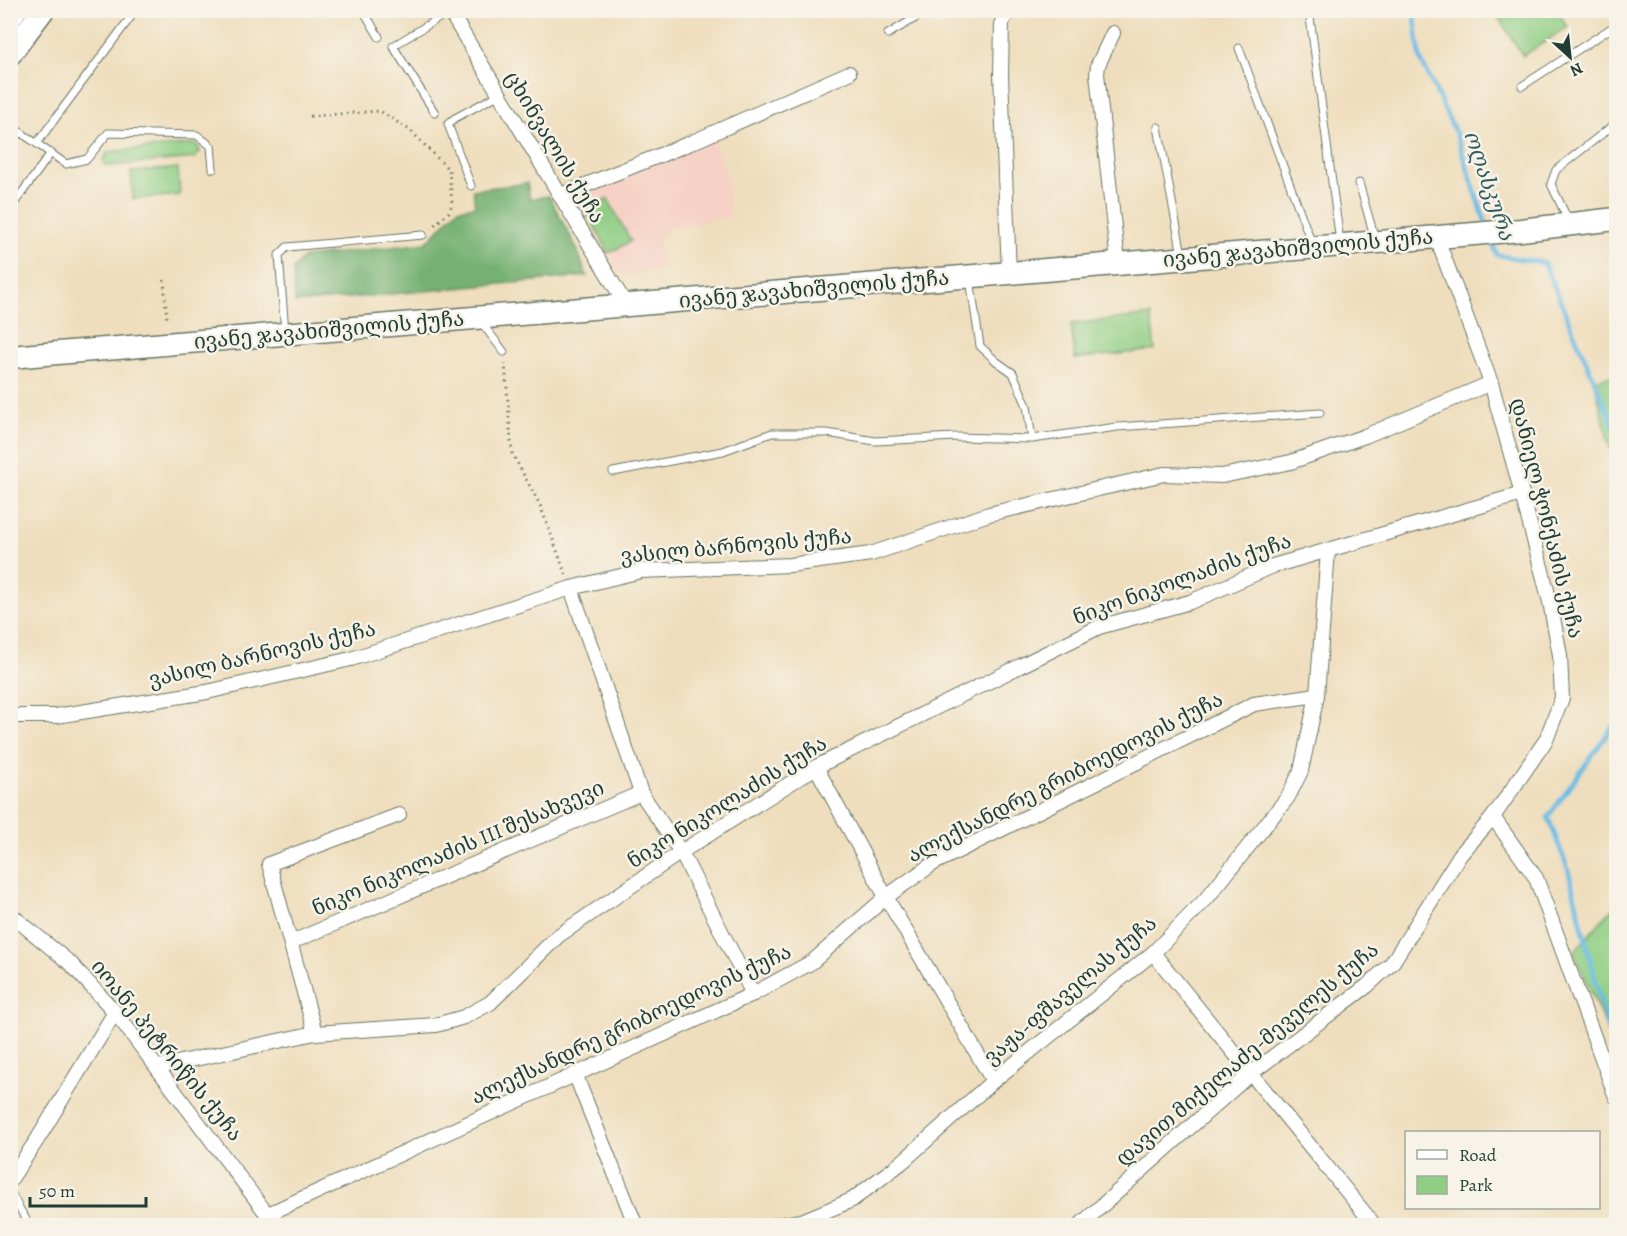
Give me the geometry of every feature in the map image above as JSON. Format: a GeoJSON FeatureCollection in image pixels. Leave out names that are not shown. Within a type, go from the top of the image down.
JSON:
{"type":"FeatureCollection","features":[{"type":"Feature","properties":{"kind":"main road"},"geometry":{"type":"LineString","coordinates":[[11,17],[15,10]]}},
{"type":"Feature","properties":{"kind":"main road"},"geometry":{"type":"LineString","coordinates":[[10,54],[43,10]]}},
{"type":"Feature","properties":{"kind":"main road","name":"ივანე ჯავახიშვილის ქუჩა"},"geometry":{"type":"LineString","coordinates":[[10,357],[1521,230],[1617,219]]}},
{"type":"Feature","properties":{"kind":"street"},"geometry":{"type":"LineString","coordinates":[[1008,273],[1001,75],[1002,22],[1009,10]]}},
{"type":"Feature","properties":{"kind":"street","name":"ცხინვალის ქუჩა"},"geometry":{"type":"LineString","coordinates":[[449,11],[626,305]]}},
{"type":"Feature","properties":{"kind":"street"},"geometry":{"type":"LineString","coordinates":[[1113,33],[1098,65],[1097,74],[1118,263]]}},
{"type":"Feature","properties":{"kind":"street"},"geometry":{"type":"LineString","coordinates":[[561,195],[688,144],[849,73]]}},
{"type":"Feature","properties":{"kind":"street","name":"დანიელ ჭონქაძის ქუჩა"},"geometry":{"type":"LineString","coordinates":[[1436,236],[1491,382],[1550,602],[1560,655],[1562,698],[1546,740],[1493,817]]}},
{"type":"Feature","properties":{"kind":"street","name":"ვასილ ბარნოვის ქუჩა"},"geometry":{"type":"LineString","coordinates":[[10,716],[56,716],[207,692],[351,659],[571,588],[641,571],[790,565],[871,554],[989,514],[1164,474],[1222,476],[1291,462],[1365,436],[1491,382]]}},
{"type":"Feature","properties":{"kind":"street"},"geometry":{"type":"LineString","coordinates":[[1328,550],[1522,494]]}},
{"type":"Feature","properties":{"kind":"street","name":"ვაჟა-ფშაველას ქუჩა"},"geometry":{"type":"LineString","coordinates":[[770,1226],[802,1221],[852,1200],[901,1163],[993,1081],[1153,953],[1207,898],[1288,797],[1301,771],[1317,695],[1328,550]]}},
{"type":"Feature","properties":{"kind":"street","name":"ნიკო ნიკოლაძის ქუჩა"},"geometry":{"type":"LineString","coordinates":[[158,1067],[315,1033],[436,1025],[464,1017],[490,1003],[558,936],[681,852],[816,767],[1099,627],[1190,602],[1273,566],[1328,550]]}},
{"type":"Feature","properties":{"kind":"street"},"geometry":{"type":"LineString","coordinates":[[571,588],[641,793],[681,852],[753,994]]}},
{"type":"Feature","properties":{"kind":"street","name":"ალექსანდრე გრიბოედოვის ქუჩა"},"geometry":{"type":"LineString","coordinates":[[272,1220],[575,1074],[753,994],[812,962],[886,897],[934,863],[1254,704],[1317,695]]}},
{"type":"Feature","properties":{"kind":"street"},"geometry":{"type":"LineString","coordinates":[[816,767],[886,897],[993,1081]]}},
{"type":"Feature","properties":{"kind":"street","name":"ნიკო ნიკოლაძის III შესახვევი"},"geometry":{"type":"LineString","coordinates":[[292,942],[641,793]]}},
{"type":"Feature","properties":{"kind":"street"},"geometry":{"type":"LineString","coordinates":[[315,1033],[269,864],[399,815]]}},
{"type":"Feature","properties":{"kind":"street"},"geometry":{"type":"LineString","coordinates":[[1493,817],[1536,878],[1617,1097]]}},
{"type":"Feature","properties":{"kind":"street","name":"დავით მიქელაძე-მეველეს ქუჩა"},"geometry":{"type":"LineString","coordinates":[[1079,1226],[1250,1074],[1367,986],[1392,963],[1460,855],[1493,817]]}},
{"type":"Feature","properties":{"kind":"street","name":"იოანე პეტრიწის ქუჩა"},"geometry":{"type":"LineString","coordinates":[[10,914],[71,964],[115,1012],[272,1220]]}},
{"type":"Feature","properties":{"kind":"street"},"geometry":{"type":"LineString","coordinates":[[1153,953],[1375,1226]]}},
{"type":"Feature","properties":{"kind":"street"},"geometry":{"type":"LineString","coordinates":[[10,1180],[115,1012]]}},
{"type":"Feature","properties":{"kind":"street"},"geometry":{"type":"LineString","coordinates":[[575,1074],[636,1226]]}},
{"type":"Feature","properties":{"kind":"lane"},"geometry":{"type":"LineString","coordinates":[[37,143],[136,10]]}},
{"type":"Feature","properties":{"kind":"lane"},"geometry":{"type":"LineString","coordinates":[[363,10],[379,37]]}},
{"type":"Feature","properties":{"kind":"lane"},"geometry":{"type":"LineString","coordinates":[[888,34],[929,10]]}},
{"type":"Feature","properties":{"kind":"lane"},"geometry":{"type":"LineString","coordinates":[[1309,10],[1340,244]]}},
{"type":"Feature","properties":{"kind":"lane"},"geometry":{"type":"LineString","coordinates":[[435,113],[393,46],[449,11]]}},
{"type":"Feature","properties":{"kind":"lane"},"geometry":{"type":"LineString","coordinates":[[1522,86],[1617,25]]}},
{"type":"Feature","properties":{"kind":"lane"},"geometry":{"type":"LineString","coordinates":[[1239,48],[1313,247]]}},
{"type":"Feature","properties":{"kind":"lane"},"geometry":{"type":"LineString","coordinates":[[471,186],[448,124],[498,95]]}},
{"type":"Feature","properties":{"kind":"lane"},"geometry":{"type":"LineString","coordinates":[[1570,224],[1551,184],[1556,170],[1617,123]]}},
{"type":"Feature","properties":{"kind":"lane"},"geometry":{"type":"LineString","coordinates":[[10,125],[66,164],[87,159],[108,133],[197,135],[211,146],[213,169]]}},
{"type":"Feature","properties":{"kind":"lane"},"geometry":{"type":"LineString","coordinates":[[1158,127],[1183,258]]}},
{"type":"Feature","properties":{"kind":"lane"},"geometry":{"type":"LineString","coordinates":[[10,209],[51,153]]}},
{"type":"Feature","properties":{"kind":"lane"},"geometry":{"type":"LineString","coordinates":[[1359,183],[1376,241]]}},
{"type":"Feature","properties":{"kind":"lane"},"geometry":{"type":"LineString","coordinates":[[285,334],[279,255],[287,247],[423,235]]}},
{"type":"Feature","properties":{"kind":"lane"},"geometry":{"type":"LineString","coordinates":[[970,276],[980,346],[1013,373],[1027,406],[1032,439]]}},
{"type":"Feature","properties":{"kind":"lane"},"geometry":{"type":"LineString","coordinates":[[478,318],[504,352]]}},
{"type":"Feature","properties":{"kind":"lane"},"geometry":{"type":"LineString","coordinates":[[613,472],[723,451],[772,433],[827,433],[875,441],[956,437],[1032,439],[1117,427],[1320,413]]}},
{"type":"Feature","properties":{"kind":"lane"},"geometry":{"type":"LineString","coordinates":[[10,1191],[30,1226]]}},
{"type":"Feature","properties":{"kind":"path"},"geometry":{"type":"LineString","coordinates":[[310,116],[380,111],[411,131],[443,163],[449,170],[453,204],[449,212],[423,235]]}},
{"type":"Feature","properties":{"kind":"path"},"geometry":{"type":"LineString","coordinates":[[164,280],[167,321]]}},
{"type":"Feature","properties":{"kind":"path"},"geometry":{"type":"LineString","coordinates":[[504,352],[512,453],[540,505],[571,588]]}},
{"type":"Feature","properties":{"kind":"shaded area"},"geometry":{"type":"Polygon","coordinates":[[[715,141],[729,185],[730,216],[667,229],[658,239],[662,270],[620,274],[582,208],[588,196],[636,164],[715,141]]]}},
{"type":"Feature","properties":{"kind":"green space"},"geometry":{"type":"Polygon","coordinates":[[[1494,11],[1557,11],[1568,27],[1523,56],[1494,11]]]}},
{"type":"Feature","properties":{"kind":"green space"},"geometry":{"type":"Polygon","coordinates":[[[194,144],[198,146],[200,152],[195,158],[108,166],[103,160],[108,152],[194,144]]]}},
{"type":"Feature","properties":{"kind":"green space"},"geometry":{"type":"Polygon","coordinates":[[[178,168],[180,195],[133,199],[131,172],[178,168]]]}},
{"type":"Feature","properties":{"kind":"green space"},"geometry":{"type":"Polygon","coordinates":[[[527,183],[530,199],[549,196],[576,247],[587,276],[295,303],[293,269],[304,257],[426,243],[458,209],[475,206],[473,190],[527,183]]]}},
{"type":"Feature","properties":{"kind":"green space"},"geometry":{"type":"Polygon","coordinates":[[[608,199],[631,241],[609,253],[586,211],[608,199]]]}},
{"type":"Feature","properties":{"kind":"green space"},"geometry":{"type":"Polygon","coordinates":[[[1151,315],[1155,350],[1075,359],[1071,324],[1151,315]]]}},
{"type":"Feature","properties":{"kind":"green space"},"geometry":{"type":"Polygon","coordinates":[[[1616,375],[1616,474],[1594,380],[1616,375]]]}},
{"type":"Feature","properties":{"kind":"green space"},"geometry":{"type":"Polygon","coordinates":[[[1616,904],[1616,1051],[1574,952],[1616,904]]]}},
{"type":"Feature","properties":{"kind":"waterway","name":"ოღასკურა"},"geometry":{"type":"LineString","coordinates":[[1414,10],[1420,58],[1456,134],[1487,227]]}},
{"type":"Feature","properties":{"kind":"waterway","name":"ოღასკურა"},"geometry":{"type":"LineString","coordinates":[[1492,241],[1497,255],[1544,263],[1616,431]]}},
{"type":"Feature","properties":{"kind":"waterway","name":"ოღასკურა"},"geometry":{"type":"LineString","coordinates":[[1616,722],[1548,817],[1568,869],[1607,1027],[1616,1042]]}}]}
